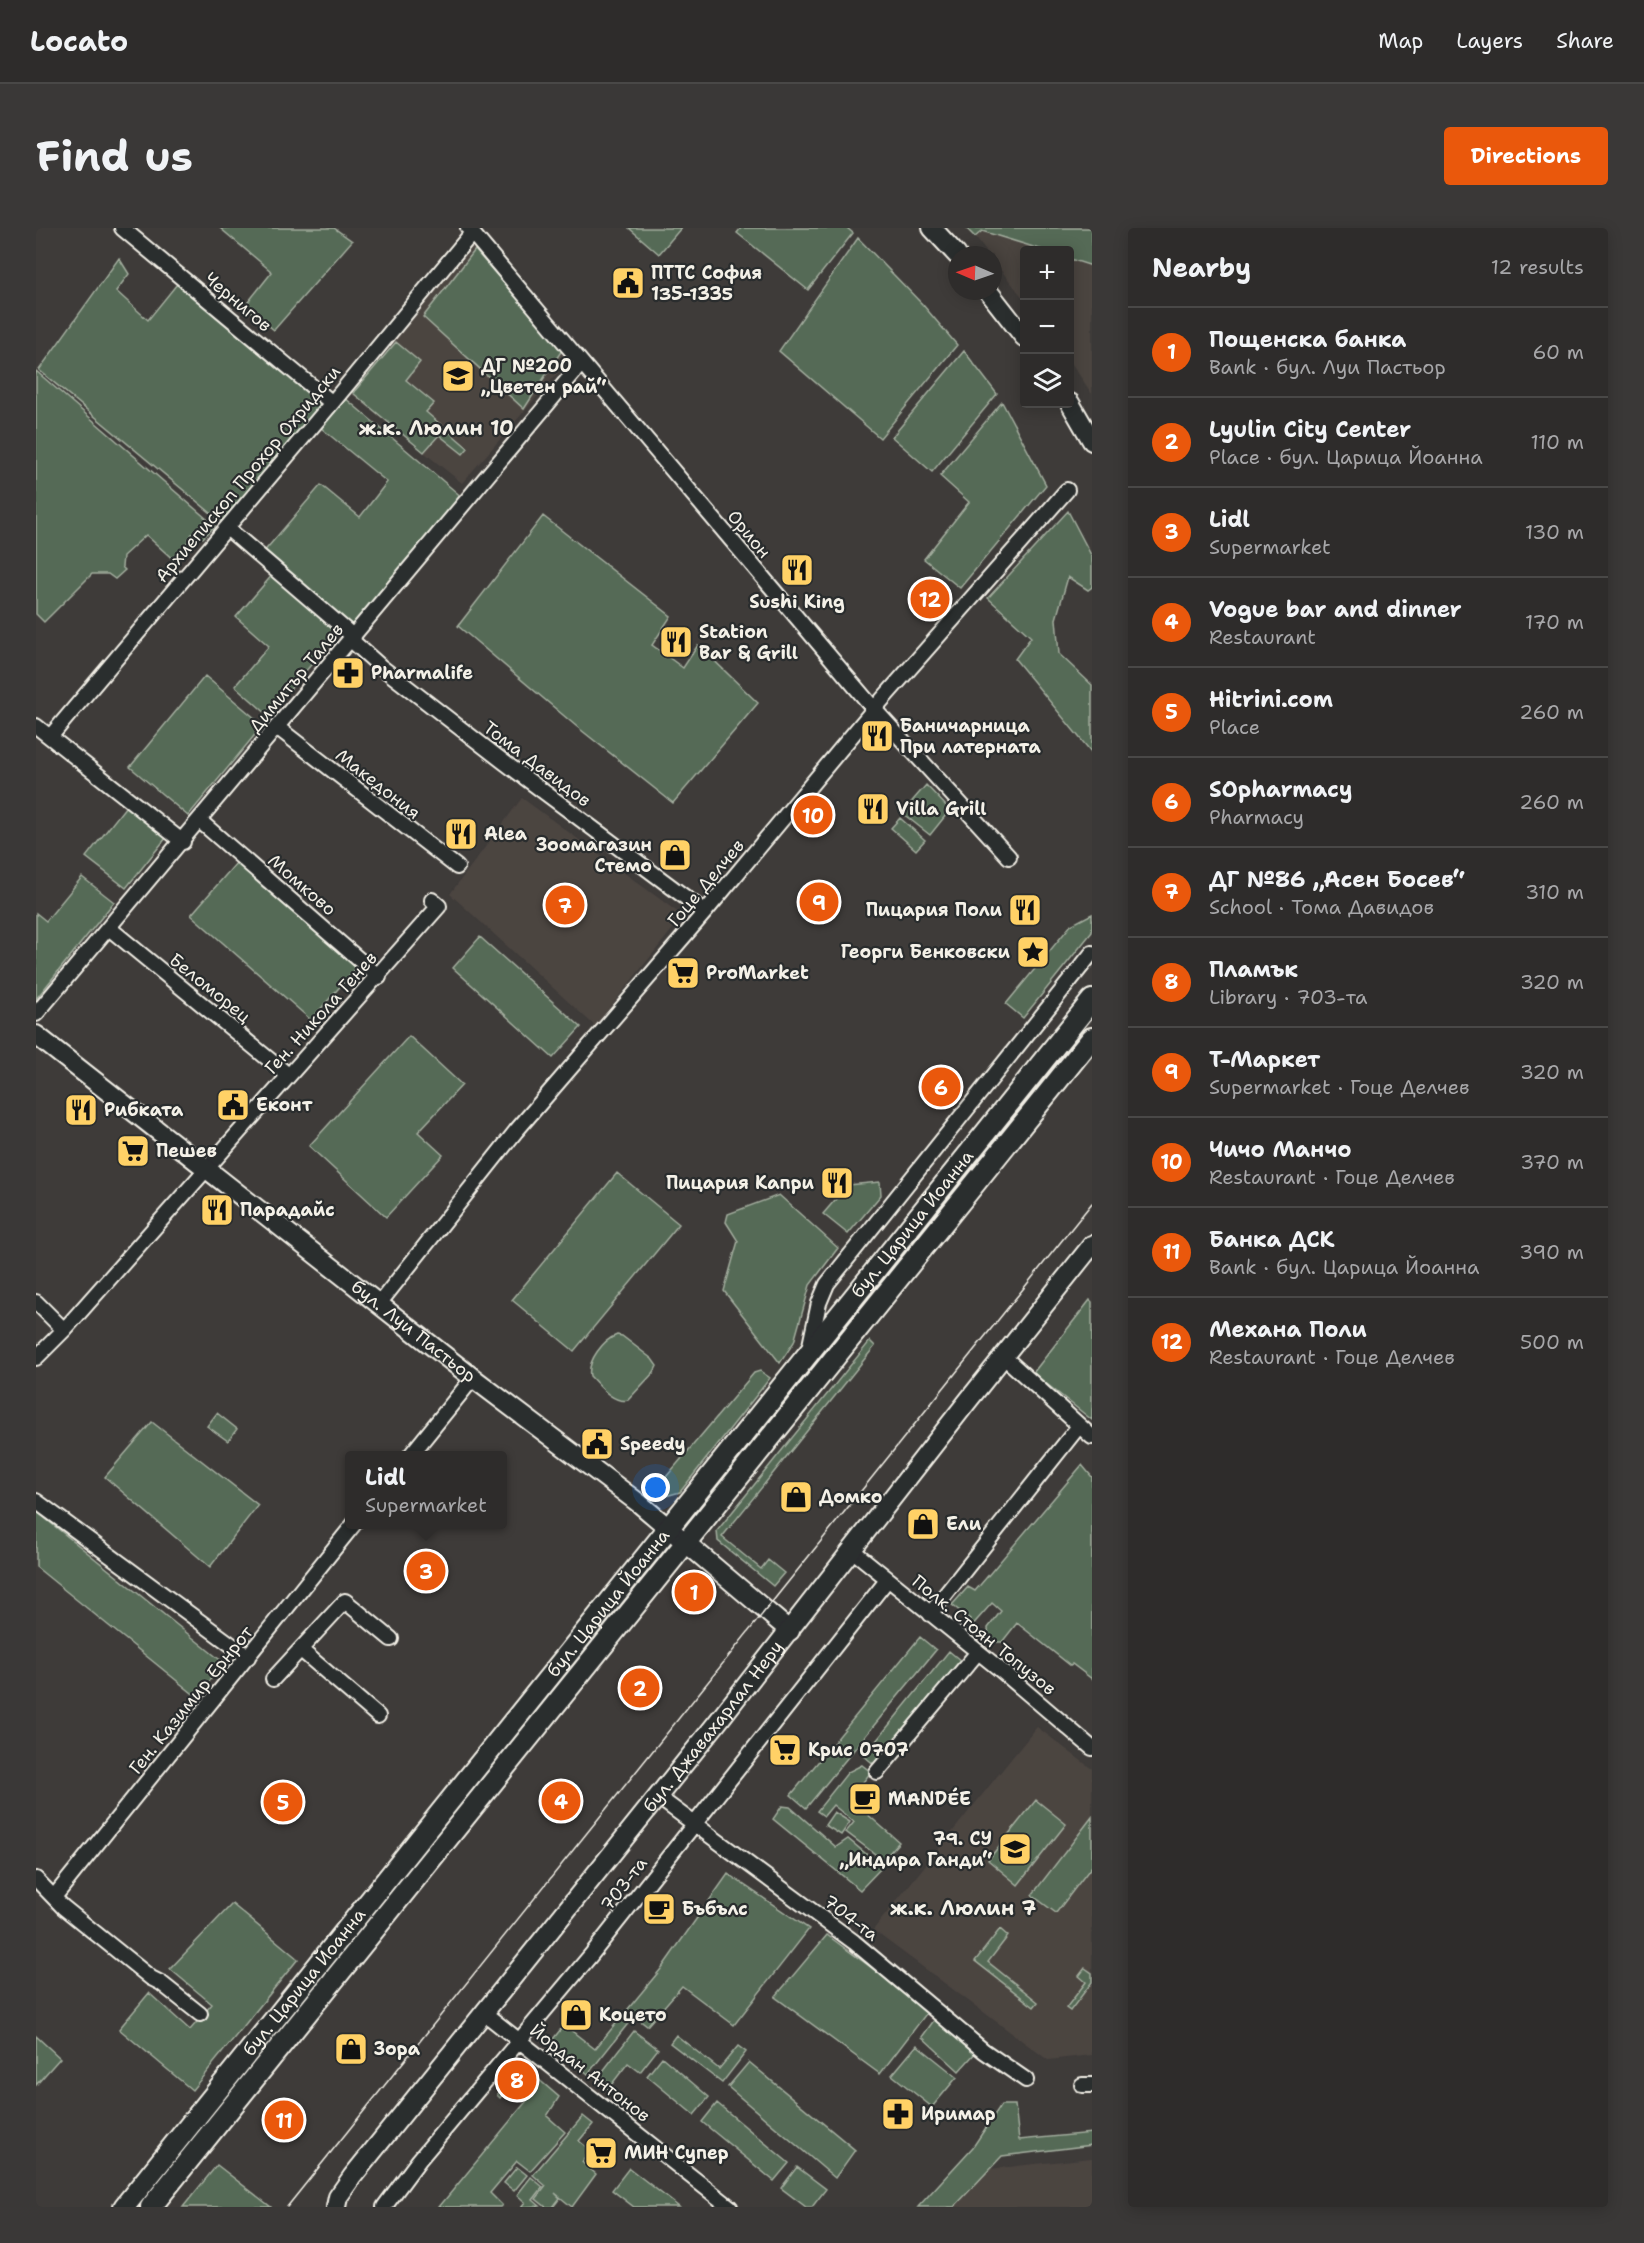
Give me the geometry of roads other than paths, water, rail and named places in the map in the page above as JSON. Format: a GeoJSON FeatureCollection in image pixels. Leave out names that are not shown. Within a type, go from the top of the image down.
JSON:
{"type":"FeatureCollection","features":[{"type":"Feature","properties":{"kind":"main road","name":"бул. Царица Йоанна"},"geometry":{"type":"LineString","coordinates":[[124,2207],[1092,1000]]}},
{"type":"Feature","properties":{"kind":"main road","name":"бул. Царица Йоанна"},"geometry":{"type":"LineString","coordinates":[[151,2207],[1092,1038]]}},
{"type":"Feature","properties":{"kind":"street","name":"Чернигов"},"geometry":{"type":"LineString","coordinates":[[122,228],[332,403]]}},
{"type":"Feature","properties":{"kind":"street"},"geometry":{"type":"LineString","coordinates":[[932,228],[949,246]]}},
{"type":"Feature","properties":{"kind":"street","name":"Архиепископ Прохор Охридски"},"geometry":{"type":"LineString","coordinates":[[50,737],[332,403],[470,230]]}},
{"type":"Feature","properties":{"kind":"street","name":"Орион"},"geometry":{"type":"LineString","coordinates":[[470,230],[874,709],[1009,857]]}},
{"type":"Feature","properties":{"kind":"street"},"geometry":{"type":"LineString","coordinates":[[995,300],[1020,332]]}},
{"type":"Feature","properties":{"kind":"street","name":"Димитър Талев"},"geometry":{"type":"LineString","coordinates":[[36,1014],[183,842],[581,364]]}},
{"type":"Feature","properties":{"kind":"street"},"geometry":{"type":"LineString","coordinates":[[1073,408],[1092,441]]}},
{"type":"Feature","properties":{"kind":"street","name":"Гоце Делчев"},"geometry":{"type":"LineString","coordinates":[[378,1305],[516,1131],[705,912],[874,709],[1067,490]]}},
{"type":"Feature","properties":{"kind":"street","name":"Тома Давидов"},"geometry":{"type":"LineString","coordinates":[[227,528],[352,638],[380,666],[705,912]]}},
{"type":"Feature","properties":{"kind":"street"},"geometry":{"type":"LineString","coordinates":[[36,726],[183,842]]}},
{"type":"Feature","properties":{"kind":"street","name":"Македония"},"geometry":{"type":"LineString","coordinates":[[278,728],[457,867]]}},
{"type":"Feature","properties":{"kind":"street","name":"Момково"},"geometry":{"type":"LineString","coordinates":[[200,821],[379,976]]}},
{"type":"Feature","properties":{"kind":"street","name":"Ген. Никола Генев"},"geometry":{"type":"LineString","coordinates":[[36,1358],[64,1330],[288,1075],[379,976],[435,903]]}},
{"type":"Feature","properties":{"kind":"street","name":"Беломорец"},"geometry":{"type":"LineString","coordinates":[[109,928],[288,1075]]}},
{"type":"Feature","properties":{"kind":"street"},"geometry":{"type":"LineString","coordinates":[[808,1355],[819,1303],[827,1284],[1092,953]]}},
{"type":"Feature","properties":{"kind":"street","name":"бул. Луи Пастьор"},"geometry":{"type":"LineString","coordinates":[[36,1035],[378,1305],[635,1500],[790,1631]]}},
{"type":"Feature","properties":{"kind":"street","name":"бул. Джавахарлал Неру"},"geometry":{"type":"LineString","coordinates":[[336,2207],[338,2197],[352,2177],[790,1631],[1092,1245]]}},
{"type":"Feature","properties":{"kind":"street"},"geometry":{"type":"LineString","coordinates":[[36,1302],[64,1330]]}},
{"type":"Feature","properties":{"kind":"street"},"geometry":{"type":"LineString","coordinates":[[1003,1356],[1092,1437]]}},
{"type":"Feature","properties":{"kind":"street"},"geometry":{"type":"LineString","coordinates":[[413,1451],[473,1378]]}},
{"type":"Feature","properties":{"kind":"street"},"geometry":{"type":"LineString","coordinates":[[930,1614],[1079,1426]]}},
{"type":"Feature","properties":{"kind":"street"},"geometry":{"type":"LineString","coordinates":[[36,1501],[248,1657]]}},
{"type":"Feature","properties":{"kind":"street","name":"Ген. Казимир Ернрот"},"geometry":{"type":"LineString","coordinates":[[54,1897],[350,1529]]}},
{"type":"Feature","properties":{"kind":"street","name":"Полк. Стоян Топузов"},"geometry":{"type":"LineString","coordinates":[[852,1550],[1092,1748]]}},
{"type":"Feature","properties":{"kind":"street","name":"703-та"},"geometry":{"type":"LineString","coordinates":[[384,2207],[418,2160],[520,2041],[888,1579]]}},
{"type":"Feature","properties":{"kind":"street"},"geometry":{"type":"LineString","coordinates":[[273,1680],[345,1601],[391,1639]]}},
{"type":"Feature","properties":{"kind":"street"},"geometry":{"type":"LineString","coordinates":[[301,1650],[378,1716]]}},
{"type":"Feature","properties":{"kind":"street"},"geometry":{"type":"LineString","coordinates":[[877,1772],[978,1652]]}},
{"type":"Feature","properties":{"kind":"street","name":"704-та"},"geometry":{"type":"LineString","coordinates":[[658,1797],[854,1942],[984,2051],[1022,2078]]}},
{"type":"Feature","properties":{"kind":"street"},"geometry":{"type":"LineString","coordinates":[[36,1879],[63,1907],[200,2014]]}},
{"type":"Feature","properties":{"kind":"street","name":"Йордан Антонов"},"geometry":{"type":"LineString","coordinates":[[484,2013],[730,2207]]}},
{"type":"Feature","properties":{"kind":"tram line"},"geometry":{"type":"LineString","coordinates":[[287,2207],[1092,1203]]}},
{"type":"Feature","properties":{"kind":"place","name":"ПТТС София 135-1335"},"geometry":{"type":"Point","coordinates":[628,283]}},
{"type":"Feature","properties":{"kind":"place","name":"ДГ №200 „Цветен рай“"},"geometry":{"type":"Point","coordinates":[458,376]}},
{"type":"Feature","properties":{"kind":"place","name":"Sushi King"},"geometry":{"type":"Point","coordinates":[797,570]}},
{"type":"Feature","properties":{"kind":"place","name":"Механа Поли"},"geometry":{"type":"Point","coordinates":[930,599]}},
{"type":"Feature","properties":{"kind":"place","name":"Station Bar & Grill"},"geometry":{"type":"Point","coordinates":[676,642]}},
{"type":"Feature","properties":{"kind":"place","name":"Pharmalife"},"geometry":{"type":"Point","coordinates":[348,673]}},
{"type":"Feature","properties":{"kind":"place","name":"Баничарница При латерната"},"geometry":{"type":"Point","coordinates":[877,736]}},
{"type":"Feature","properties":{"kind":"place","name":"Villa Grill"},"geometry":{"type":"Point","coordinates":[873,809]}},
{"type":"Feature","properties":{"kind":"place","name":"Чичо Манчо"},"geometry":{"type":"Point","coordinates":[813,815]}},
{"type":"Feature","properties":{"kind":"place","name":"Alea"},"geometry":{"type":"Point","coordinates":[461,834]}},
{"type":"Feature","properties":{"kind":"place","name":"Зоомагазин Стемо"},"geometry":{"type":"Point","coordinates":[675,855]}},
{"type":"Feature","properties":{"kind":"place","name":"Т-Маркет"},"geometry":{"type":"Point","coordinates":[819,902]}},
{"type":"Feature","properties":{"kind":"place","name":"ДГ №86 „Асен Босев“"},"geometry":{"type":"Point","coordinates":[565,905]}},
{"type":"Feature","properties":{"kind":"place","name":"Пицария Поли"},"geometry":{"type":"Point","coordinates":[1025,910]}},
{"type":"Feature","properties":{"kind":"place","name":"Георги Бенковски"},"geometry":{"type":"Point","coordinates":[1033,952]}},
{"type":"Feature","properties":{"kind":"place","name":"ProMarket"},"geometry":{"type":"Point","coordinates":[683,973]}},
{"type":"Feature","properties":{"kind":"place","name":"SOpharmacy"},"geometry":{"type":"Point","coordinates":[941,1087]}},
{"type":"Feature","properties":{"kind":"place","name":"Еконт"},"geometry":{"type":"Point","coordinates":[233,1105]}},
{"type":"Feature","properties":{"kind":"place","name":"Рибката"},"geometry":{"type":"Point","coordinates":[81,1110]}},
{"type":"Feature","properties":{"kind":"place","name":"Пешев"},"geometry":{"type":"Point","coordinates":[133,1151]}},
{"type":"Feature","properties":{"kind":"place","name":"Пицария Капри"},"geometry":{"type":"Point","coordinates":[837,1183]}},
{"type":"Feature","properties":{"kind":"place","name":"Парадайс"},"geometry":{"type":"Point","coordinates":[217,1210]}},
{"type":"Feature","properties":{"kind":"place","name":"Speedy"},"geometry":{"type":"Point","coordinates":[597,1444]}},
{"type":"Feature","properties":{"kind":"place","name":"Домко"},"geometry":{"type":"Point","coordinates":[796,1497]}},
{"type":"Feature","properties":{"kind":"place","name":"Ели"},"geometry":{"type":"Point","coordinates":[923,1524]}},
{"type":"Feature","properties":{"kind":"place","name":"Lidl"},"geometry":{"type":"Point","coordinates":[426,1571]}},
{"type":"Feature","properties":{"kind":"place","name":"Пощенска банка"},"geometry":{"type":"Point","coordinates":[694,1592]}},
{"type":"Feature","properties":{"kind":"place","name":"Lyulin City Center"},"geometry":{"type":"Point","coordinates":[640,1688]}},
{"type":"Feature","properties":{"kind":"place","name":"Крис 0707"},"geometry":{"type":"Point","coordinates":[785,1750]}},
{"type":"Feature","properties":{"kind":"place","name":"MANDÉE"},"geometry":{"type":"Point","coordinates":[865,1799]}},
{"type":"Feature","properties":{"kind":"place","name":"Vogue bar and dinner"},"geometry":{"type":"Point","coordinates":[561,1801]}},
{"type":"Feature","properties":{"kind":"place","name":"Hitrini.com"},"geometry":{"type":"Point","coordinates":[283,1802]}},
{"type":"Feature","properties":{"kind":"place","name":"79. СУ „Индира Ганди“"},"geometry":{"type":"Point","coordinates":[1015,1849]}},
{"type":"Feature","properties":{"kind":"place","name":"Бъбълс"},"geometry":{"type":"Point","coordinates":[659,1909]}},
{"type":"Feature","properties":{"kind":"place","name":"Коцето"},"geometry":{"type":"Point","coordinates":[576,2015]}},
{"type":"Feature","properties":{"kind":"place","name":"Зора"},"geometry":{"type":"Point","coordinates":[351,2049]}},
{"type":"Feature","properties":{"kind":"place","name":"Пламък"},"geometry":{"type":"Point","coordinates":[517,2080]}},
{"type":"Feature","properties":{"kind":"place","name":"Иримар"},"geometry":{"type":"Point","coordinates":[898,2114]}},
{"type":"Feature","properties":{"kind":"place","name":"Банка ДСК"},"geometry":{"type":"Point","coordinates":[284,2120]}},
{"type":"Feature","properties":{"kind":"place","name":"МИН Супер"},"geometry":{"type":"Point","coordinates":[601,2153]}},
{"type":"Feature","properties":{"kind":"district","name":"ж.к. Люлин 10"},"geometry":{"type":"Point","coordinates":[436,428]}},
{"type":"Feature","properties":{"kind":"district","name":"ж.к. Люлин 7"},"geometry":{"type":"Point","coordinates":[963,1908]}}]}
